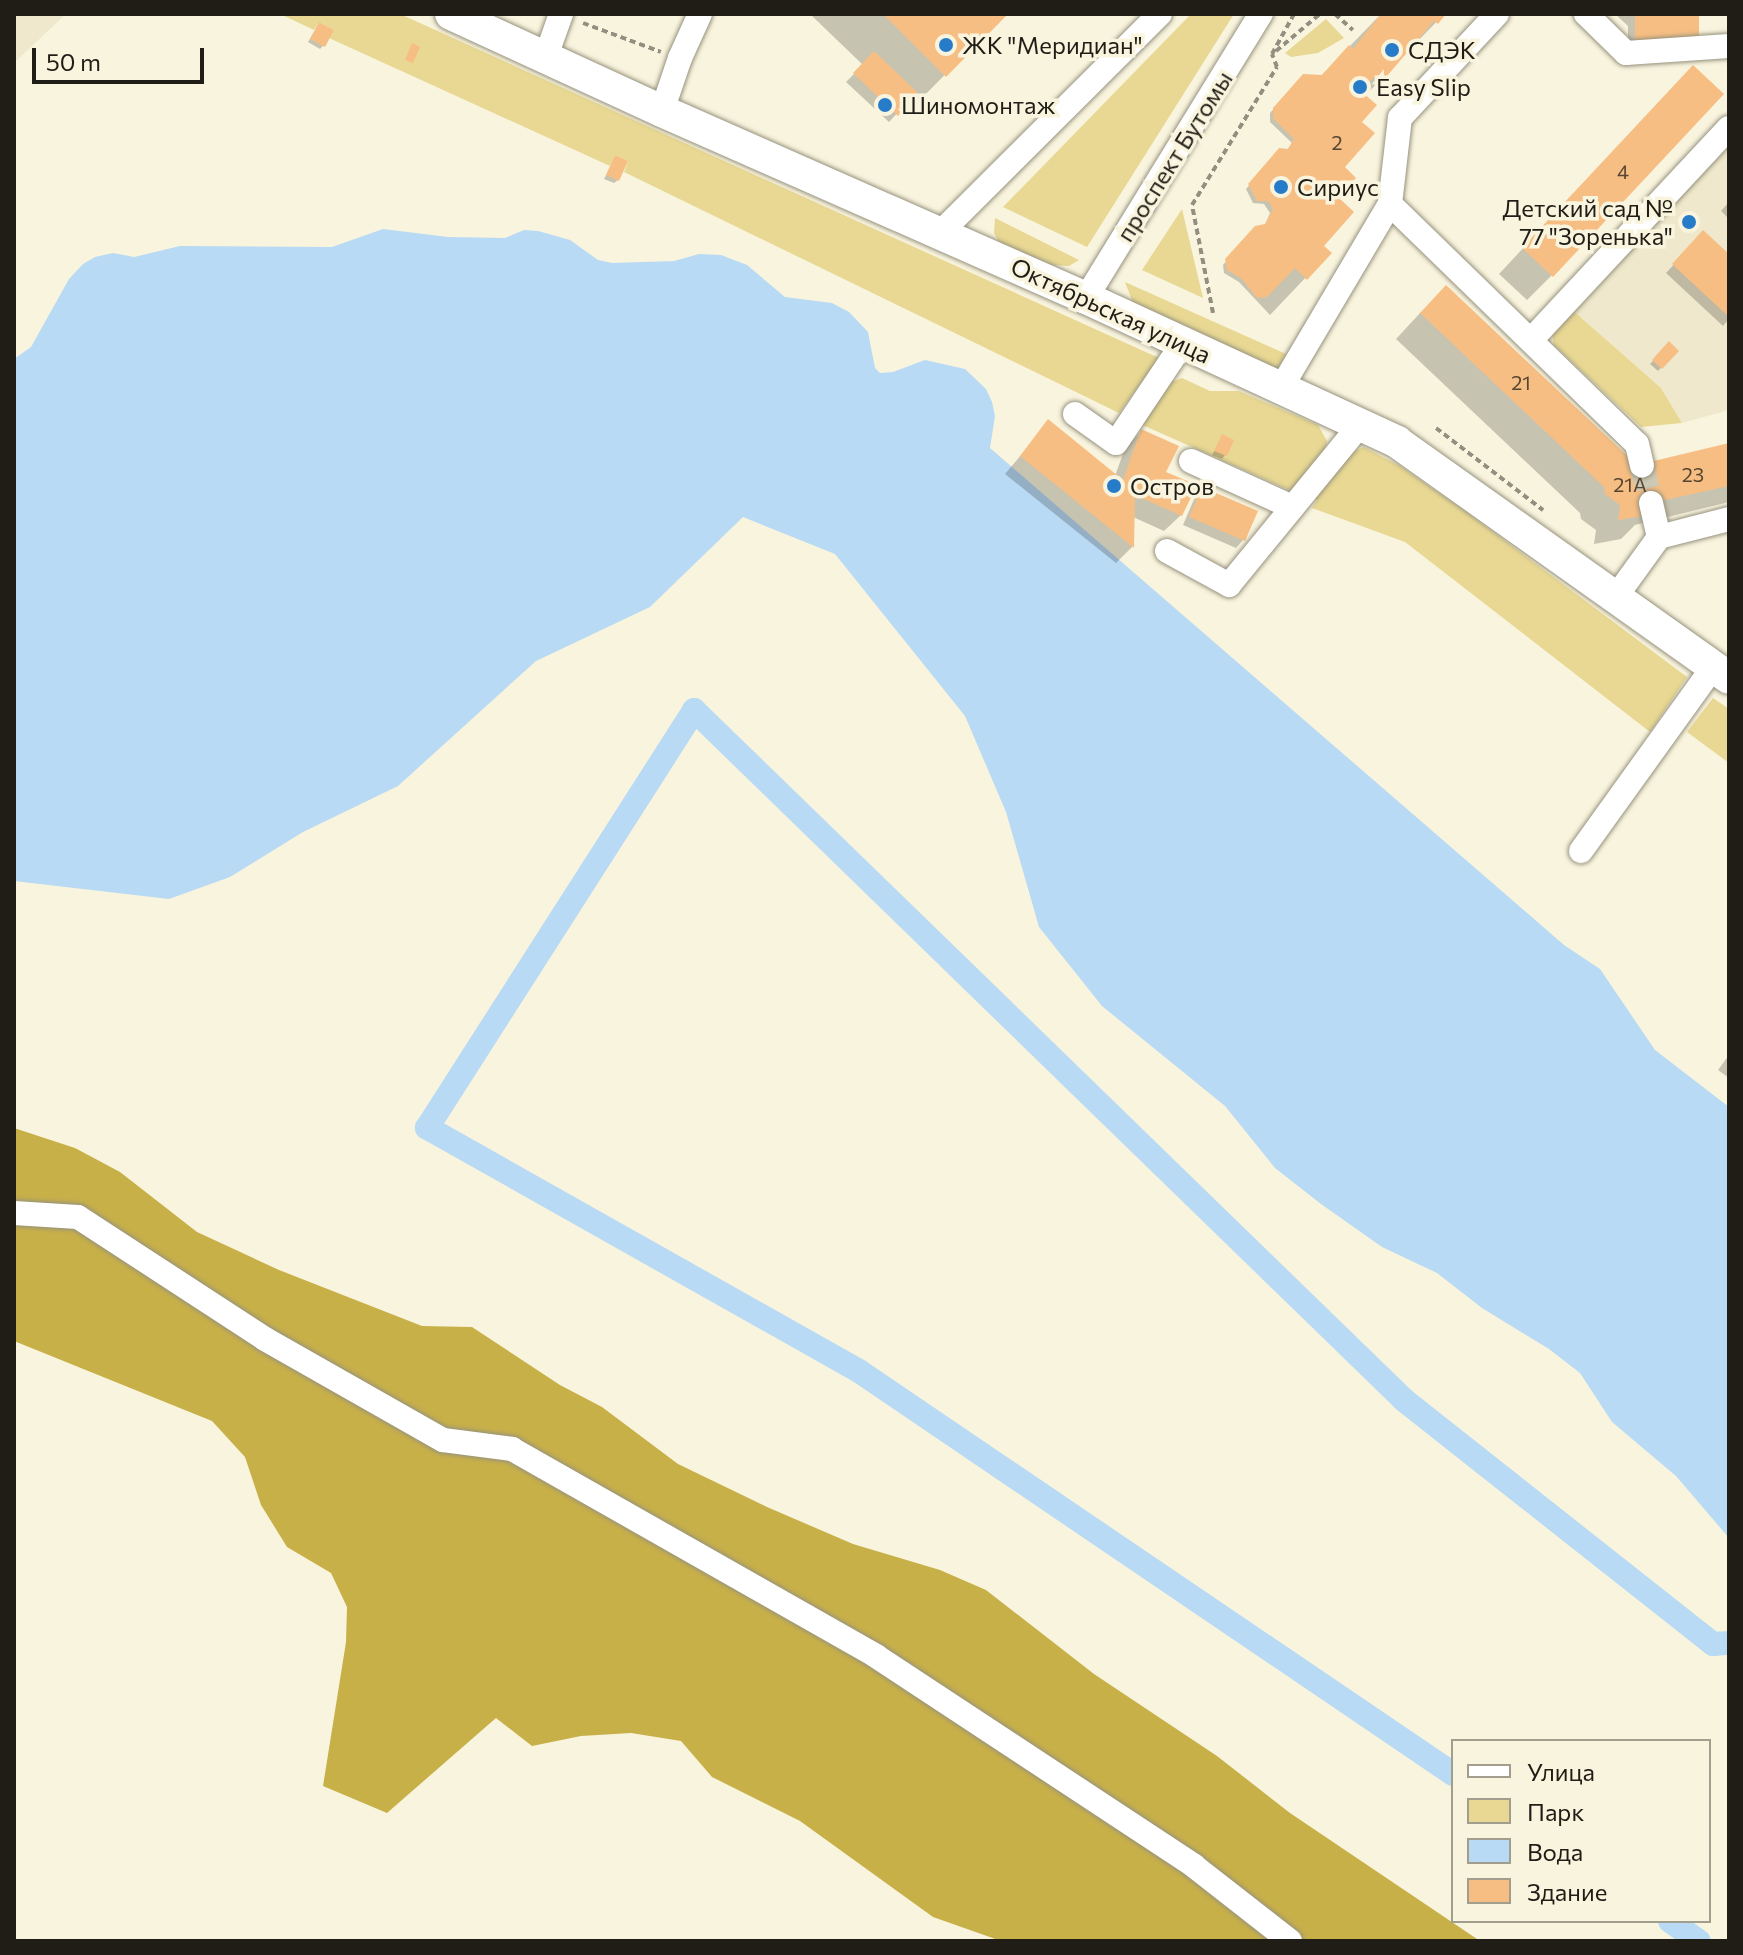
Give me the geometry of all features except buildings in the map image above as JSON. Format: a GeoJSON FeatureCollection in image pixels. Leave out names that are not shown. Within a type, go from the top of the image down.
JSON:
{"type":"FeatureCollection","features":[{"type":"Feature","properties":{"kind":"main road","name":"Октябрьская улица"},"geometry":{"type":"LineString","coordinates":[[451,14],[662,111],[941,232],[1397,442],[1441,470],[1721,672]]}},
{"type":"Feature","properties":{"kind":"street"},"geometry":{"type":"LineString","coordinates":[[662,111],[680,58],[700,14]]}},
{"type":"Feature","properties":{"kind":"street"},"geometry":{"type":"LineString","coordinates":[[941,232],[1160,14]]}},
{"type":"Feature","properties":{"kind":"street","name":"проспект Бутомы"},"geometry":{"type":"LineString","coordinates":[[1086,298],[1261,14]]}},
{"type":"Feature","properties":{"kind":"street"},"geometry":{"type":"LineString","coordinates":[[1281,388],[1390,204],[1400,118],[1497,14]]}},
{"type":"Feature","properties":{"kind":"street"},"geometry":{"type":"LineString","coordinates":[[1586,14],[1626,53],[1728,48]]}},
{"type":"Feature","properties":{"kind":"street"},"geometry":{"type":"LineString","coordinates":[[546,56],[561,15]]}},
{"type":"Feature","properties":{"kind":"street"},"geometry":{"type":"LineString","coordinates":[[1531,340],[1729,128]]}},
{"type":"Feature","properties":{"kind":"street"},"geometry":{"type":"LineString","coordinates":[[1390,204],[1637,444],[1642,465]]}},
{"type":"Feature","properties":{"kind":"street"},"geometry":{"type":"LineString","coordinates":[[1075,414],[1116,443],[1183,343]]}},
{"type":"Feature","properties":{"kind":"street"},"geometry":{"type":"LineString","coordinates":[[1167,551],[1229,585],[1359,426]]}},
{"type":"Feature","properties":{"kind":"street"},"geometry":{"type":"LineString","coordinates":[[1191,461],[1292,507]]}},
{"type":"Feature","properties":{"kind":"street"},"geometry":{"type":"LineString","coordinates":[[1651,503],[1659,537]]}},
{"type":"Feature","properties":{"kind":"street"},"geometry":{"type":"LineString","coordinates":[[1615,598],[1659,537],[1729,519]]}},
{"type":"Feature","properties":{"kind":"street"},"geometry":{"type":"LineString","coordinates":[[1581,851],[1721,672]]}},
{"type":"Feature","properties":{"kind":"street"},"geometry":{"type":"LineString","coordinates":[[14,1213],[78,1217],[265,1339],[443,1440],[512,1449],[876,1656],[1194,1866],[1290,1941]]}},
{"type":"Feature","properties":{"kind":"path"},"geometry":{"type":"LineString","coordinates":[[1213,313],[1192,205],[1277,67],[1272,54],[1294,14]]}},
{"type":"Feature","properties":{"kind":"path"},"geometry":{"type":"LineString","coordinates":[[1272,54],[1320,14]]}},
{"type":"Feature","properties":{"kind":"path"},"geometry":{"type":"LineString","coordinates":[[1335,14],[1353,30]]}},
{"type":"Feature","properties":{"kind":"path"},"geometry":{"type":"LineString","coordinates":[[561,15],[680,58]]}},
{"type":"Feature","properties":{"kind":"shaded area"},"geometry":{"type":"Polygon","coordinates":[[[14,14],[66,14],[14,63],[14,14]]]}},
{"type":"Feature","properties":{"kind":"shaded area","name":"Детский сад № 77 \"Зоренька\""},"geometry":{"type":"Polygon","coordinates":[[[1729,137],[1729,410],[1682,423],[1661,388],[1569,307],[1729,137]]]}},
{"type":"Feature","properties":{"kind":"shaded area"},"geometry":{"type":"Polygon","coordinates":[[[14,1128],[75,1148],[120,1172],[197,1232],[279,1270],[422,1326],[472,1327],[560,1385],[602,1407],[678,1464],[767,1507],[853,1544],[940,1570],[986,1590],[1094,1674],[1217,1756],[1290,1813],[1480,1941],[1001,1941],[933,1917],[800,1821],[712,1777],[681,1741],[631,1733],[581,1736],[532,1746],[496,1718],[387,1813],[323,1786],[346,1642],[347,1607],[331,1573],[287,1547],[261,1505],[245,1457],[212,1421],[14,1341],[14,1128]]]}},
{"type":"Feature","properties":{"kind":"green space"},"geometry":{"type":"Polygon","coordinates":[[[280,14],[400,14],[1159,358],[1119,413],[624,172],[628,161],[615,155],[610,166],[329,38],[334,30],[319,22],[314,30],[280,14]]]}},
{"type":"Feature","properties":{"kind":"green space"},"geometry":{"type":"Polygon","coordinates":[[[1191,14],[1234,14],[1087,247],[1003,207],[1191,14]]]}},
{"type":"Feature","properties":{"kind":"green space"},"geometry":{"type":"Polygon","coordinates":[[[1326,19],[1344,38],[1318,53],[1291,57],[1285,53],[1326,19]]]}},
{"type":"Feature","properties":{"kind":"green space"},"geometry":{"type":"Polygon","coordinates":[[[1182,209],[1203,298],[1142,270],[1182,209]]]}},
{"type":"Feature","properties":{"kind":"green space"},"geometry":{"type":"Polygon","coordinates":[[[995,218],[1079,260],[1069,266],[1052,265],[1000,244],[994,233],[995,218]]]}},
{"type":"Feature","properties":{"kind":"green space"},"geometry":{"type":"Polygon","coordinates":[[[1125,282],[1286,354],[1278,369],[1133,303],[1125,282]]]}},
{"type":"Feature","properties":{"kind":"green space"},"geometry":{"type":"Polygon","coordinates":[[[1569,307],[1661,388],[1682,423],[1641,427],[1554,345],[1552,334],[1569,307]]]}},
{"type":"Feature","properties":{"kind":"green space"},"geometry":{"type":"Polygon","coordinates":[[[1182,378],[1210,391],[1239,391],[1318,425],[1327,441],[1325,452],[1291,491],[1138,423],[1163,385],[1182,378]]]}},
{"type":"Feature","properties":{"kind":"green space"},"geometry":{"type":"Polygon","coordinates":[[[1364,447],[1400,466],[1468,513],[1687,677],[1650,732],[1405,542],[1312,508],[1317,500],[1314,498],[1350,453],[1364,447]]]}},
{"type":"Feature","properties":{"kind":"green space"},"geometry":{"type":"Polygon","coordinates":[[[1713,698],[1729,709],[1729,763],[1687,732],[1713,698]]]}},
{"type":"Feature","properties":{"kind":"water"},"geometry":{"type":"Polygon","coordinates":[[[383,229],[448,237],[505,238],[524,230],[538,231],[570,240],[598,260],[612,263],[674,261],[699,254],[721,255],[747,265],[785,297],[832,303],[849,312],[868,332],[875,368],[880,373],[893,372],[925,360],[965,369],[986,389],[992,402],[995,416],[990,448],[1564,945],[1600,969],[1655,1050],[1729,1107],[1729,1538],[1676,1476],[1612,1422],[1580,1373],[1549,1349],[1482,1308],[1437,1273],[1382,1247],[1321,1204],[1275,1168],[1225,1106],[1102,1006],[1039,927],[1006,812],[965,716],[835,554],[743,517],[650,607],[536,661],[398,786],[303,832],[230,877],[169,899],[14,881],[14,359],[31,347],[69,279],[83,264],[95,257],[113,253],[134,257],[180,246],[332,247],[383,229]]]}},
{"type":"Feature","properties":{"kind":"waterway"},"geometry":{"type":"LineString","coordinates":[[1451,1773],[859,1371],[427,1128],[694,710],[1404,1400],[1713,1644],[1729,1643]]}},
{"type":"Feature","properties":{"kind":"waterway"},"geometry":{"type":"LineString","coordinates":[[1673,1923],[1699,1941]]}},
{"type":"Feature","properties":{"kind":"tunnel"},"geometry":{"type":"LineString","coordinates":[[1642,465],[1651,503]]}},
{"type":"Feature","properties":{"kind":"place","name":"ЖК \"Меридиан\""},"geometry":{"type":"Point","coordinates":[946,45]}},
{"type":"Feature","properties":{"kind":"place","name":"СДЭК"},"geometry":{"type":"Point","coordinates":[1392,50]}},
{"type":"Feature","properties":{"kind":"place","name":"Easy Slip"},"geometry":{"type":"Point","coordinates":[1360,87]}},
{"type":"Feature","properties":{"kind":"place","name":"Шиномонтаж"},"geometry":{"type":"Point","coordinates":[885,105]}},
{"type":"Feature","properties":{"kind":"place","name":"Сириус"},"geometry":{"type":"Point","coordinates":[1281,187]}},
{"type":"Feature","properties":{"kind":"place","name":"Детский сад № 77 \"Зоренька\""},"geometry":{"type":"Point","coordinates":[1689,222]}},
{"type":"Feature","properties":{"kind":"place","name":"Остров"},"geometry":{"type":"Point","coordinates":[1114,486]}}]}
